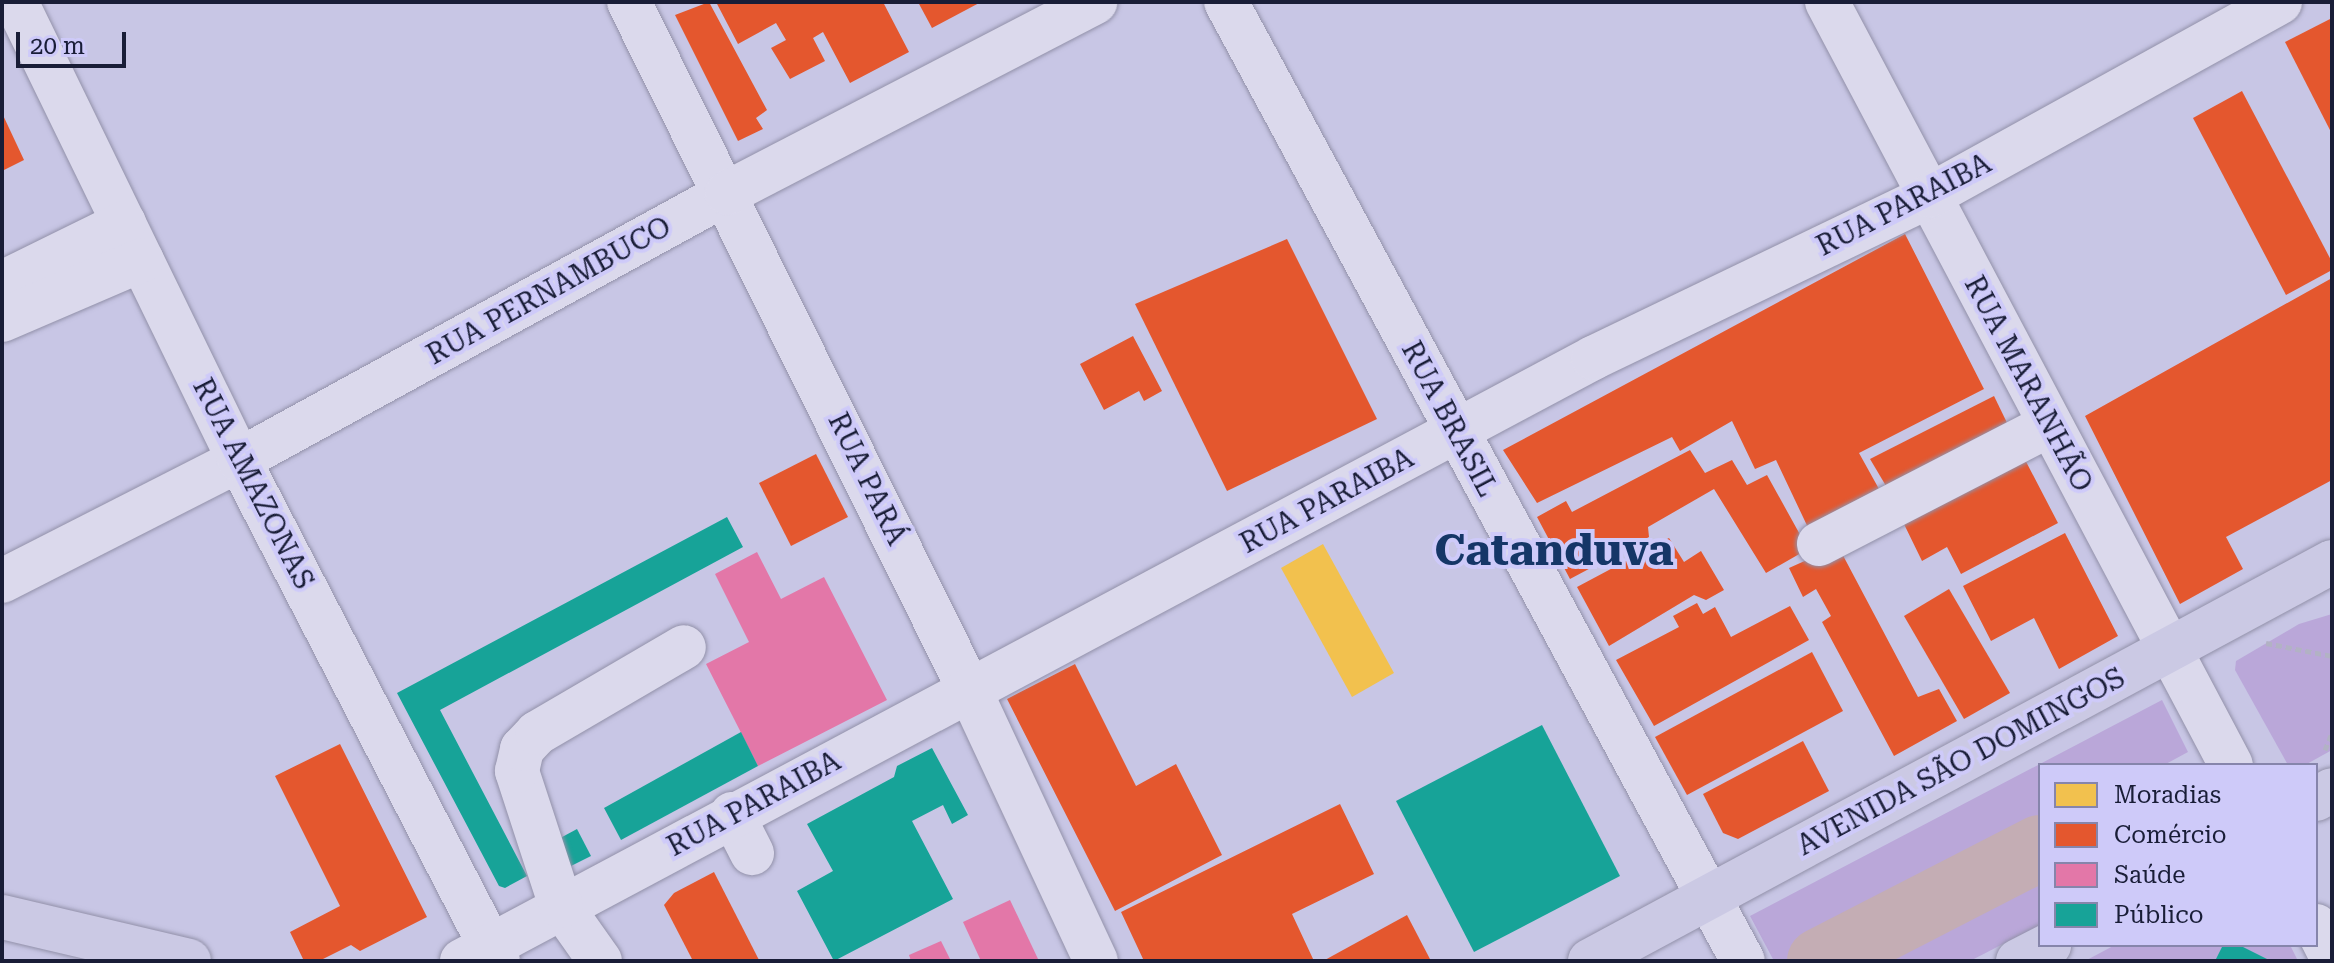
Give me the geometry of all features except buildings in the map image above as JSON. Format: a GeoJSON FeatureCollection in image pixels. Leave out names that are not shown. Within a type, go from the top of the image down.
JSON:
{"type":"FeatureCollection","features":[{"type":"Feature","properties":{"kind":"main road","name":"AVENIDA SÃO DOMINGOS"},"geometry":{"type":"LineString","coordinates":[[1590,961],[1715,909],[2332,562]]}},
{"type":"Feature","properties":{"kind":"main road"},"geometry":{"type":"LineString","coordinates":[[2,917],[189,961]]}},
{"type":"Feature","properties":{"kind":"main road"},"geometry":{"type":"LineString","coordinates":[[2018,961],[2045,947]]}},
{"type":"Feature","properties":{"kind":"street","name":"RUA AMAZONAS"},"geometry":{"type":"LineString","coordinates":[[16,2],[483,956]]}},
{"type":"Feature","properties":{"kind":"street","name":"RUA PARÁ"},"geometry":{"type":"LineString","coordinates":[[629,2],[727,193],[970,691],[1096,961]]}},
{"type":"Feature","properties":{"kind":"street","name":"RUA PERNAMBUCO"},"geometry":{"type":"LineString","coordinates":[[2,581],[239,460],[727,193],[1095,2]]}},
{"type":"Feature","properties":{"kind":"street","name":"RUA BRASIL"},"geometry":{"type":"LineString","coordinates":[[1226,2],[1455,433],[1743,961]]}},
{"type":"Feature","properties":{"kind":"street","name":"RUA MARANHÃO"},"geometry":{"type":"LineString","coordinates":[[1827,2],[2230,763]]}},
{"type":"Feature","properties":{"kind":"street","name":"RUA PARAIBA"},"geometry":{"type":"LineString","coordinates":[[483,956],[580,941],[694,835],[732,814],[970,691],[1593,358],[1929,196],[2280,2]]}},
{"type":"Feature","properties":{"kind":"street"},"geometry":{"type":"LineString","coordinates":[[2,283],[133,241]]}},
{"type":"Feature","properties":{"kind":"street"},"geometry":{"type":"LineString","coordinates":[[2,320],[133,241]]}},
{"type":"Feature","properties":{"kind":"street"},"geometry":{"type":"LineString","coordinates":[[1819,544],[2050,425]]}},
{"type":"Feature","properties":{"kind":"street"},"geometry":{"type":"LineString","coordinates":[[2288,586],[2332,577]]}},
{"type":"Feature","properties":{"kind":"street"},"geometry":{"type":"LineString","coordinates":[[580,941],[517,771],[522,749],[537,733],[684,647]]}},
{"type":"Feature","properties":{"kind":"street"},"geometry":{"type":"LineString","coordinates":[[732,814],[752,853]]}},
{"type":"Feature","properties":{"kind":"street"},"geometry":{"type":"LineString","coordinates":[[2318,930],[2332,957]]}},
{"type":"Feature","properties":{"kind":"path"},"geometry":{"type":"LineString","coordinates":[[2256,641],[2332,656]]}},
{"type":"Feature","properties":{"kind":"shaded area"},"geometry":{"type":"Polygon","coordinates":[[[2332,614],[2332,750],[2309,763],[2287,763],[2235,670],[2236,661],[2299,624],[2332,614]]]}},
{"type":"Feature","properties":{"kind":"shaded area"},"geometry":{"type":"Polygon","coordinates":[[[2162,700],[2188,752],[2168,763],[2042,763],[2162,700]]]}},
{"type":"Feature","properties":{"kind":"shaded area"},"geometry":{"type":"Polygon","coordinates":[[[2038,765],[2038,831],[1791,961],[1774,961],[1750,916],[2038,765]]]}},
{"type":"Feature","properties":{"kind":"shaded area"},"geometry":{"type":"Polygon","coordinates":[[[2038,865],[2038,926],[1970,961],[1849,961],[2038,865]]]}},
{"type":"Feature","properties":{"kind":"shaded area"},"geometry":{"type":"Polygon","coordinates":[[[2111,947],[2291,947],[2298,961],[2085,961],[2111,947]]]}},
{"type":"Feature","properties":{"kind":"waterway"},"geometry":{"type":"LineString","coordinates":[[1820,961],[2038,849]]}},
{"type":"Feature","properties":{"kind":"district","name":"Catanduva"},"geometry":{"type":"Point","coordinates":[1554,550]}}]}
